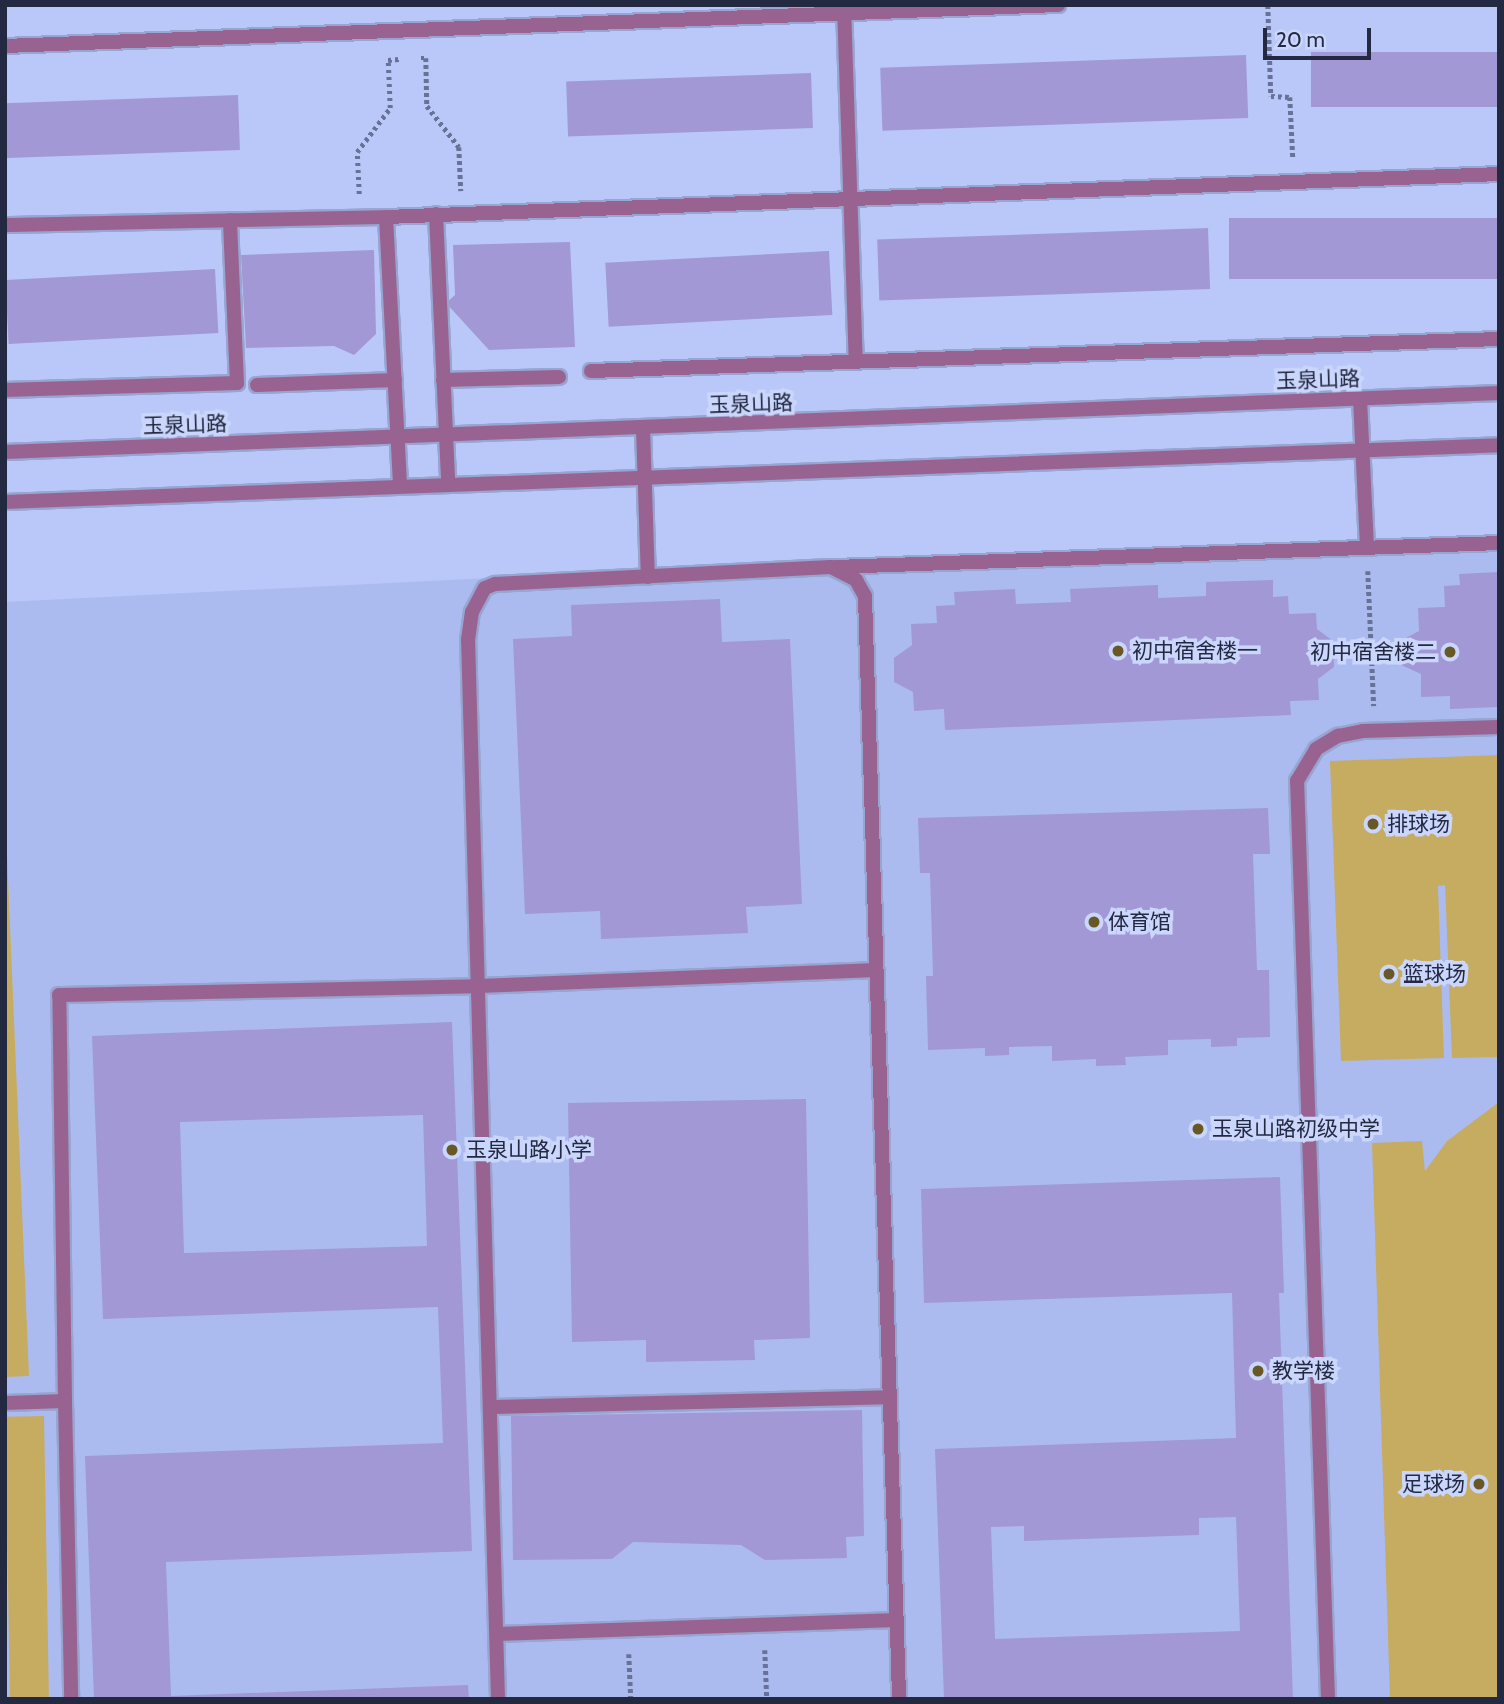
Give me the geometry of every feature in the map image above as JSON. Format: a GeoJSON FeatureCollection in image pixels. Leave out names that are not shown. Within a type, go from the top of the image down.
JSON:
{"type":"FeatureCollection","features":[{"type":"Feature","properties":{"kind":"street"},"geometry":{"type":"LineString","coordinates":[[5,46],[844,9],[1058,5]]}},
{"type":"Feature","properties":{"kind":"street"},"geometry":{"type":"LineString","coordinates":[[844,9],[856,362]]}},
{"type":"Feature","properties":{"kind":"street"},"geometry":{"type":"LineString","coordinates":[[5,225],[386,217],[1499,174]]}},
{"type":"Feature","properties":{"kind":"street"},"geometry":{"type":"LineString","coordinates":[[436,214],[448,483]]}},
{"type":"Feature","properties":{"kind":"street"},"geometry":{"type":"LineString","coordinates":[[386,217],[400,486]]}},
{"type":"Feature","properties":{"kind":"street"},"geometry":{"type":"LineString","coordinates":[[5,390],[237,383],[230,220]]}},
{"type":"Feature","properties":{"kind":"street"},"geometry":{"type":"LineString","coordinates":[[592,371],[1499,339]]}},
{"type":"Feature","properties":{"kind":"street"},"geometry":{"type":"LineString","coordinates":[[443,380],[559,377]]}},
{"type":"Feature","properties":{"kind":"street"},"geometry":{"type":"LineString","coordinates":[[257,385],[395,380]]}},
{"type":"Feature","properties":{"kind":"street","name":"玉泉山路"},"geometry":{"type":"LineString","coordinates":[[5,452],[398,439],[1499,393]]}},
{"type":"Feature","properties":{"kind":"street"},"geometry":{"type":"LineString","coordinates":[[1360,399],[1367,548]]}},
{"type":"Feature","properties":{"kind":"street"},"geometry":{"type":"LineString","coordinates":[[643,429],[648,577]]}},
{"type":"Feature","properties":{"kind":"street"},"geometry":{"type":"LineString","coordinates":[[5,502],[1499,445]]}},
{"type":"Feature","properties":{"kind":"street"},"geometry":{"type":"LineString","coordinates":[[498,1699],[480,986],[468,640],[472,612],[485,588],[495,584],[831,567],[1499,543]]}},
{"type":"Feature","properties":{"kind":"street"},"geometry":{"type":"LineString","coordinates":[[831,567],[856,580],[865,596],[899,1699]]}},
{"type":"Feature","properties":{"kind":"street"},"geometry":{"type":"LineString","coordinates":[[1328,1699],[1296,794],[1300,772],[1316,749],[1338,736],[1375,731],[1499,727]]}},
{"type":"Feature","properties":{"kind":"street"},"geometry":{"type":"LineString","coordinates":[[71,1699],[59,995],[480,986],[876,970]]}},
{"type":"Feature","properties":{"kind":"street"},"geometry":{"type":"LineString","coordinates":[[491,1407],[890,1397]]}},
{"type":"Feature","properties":{"kind":"street"},"geometry":{"type":"LineString","coordinates":[[5,1403],[65,1401]]}},
{"type":"Feature","properties":{"kind":"street"},"geometry":{"type":"LineString","coordinates":[[497,1634],[897,1620]]}},
{"type":"Feature","properties":{"kind":"path"},"geometry":{"type":"LineString","coordinates":[[1268,5],[1271,96],[1290,97],[1294,182]]}},
{"type":"Feature","properties":{"kind":"path"},"geometry":{"type":"LineString","coordinates":[[405,30],[407,58]]}},
{"type":"Feature","properties":{"kind":"path"},"geometry":{"type":"LineString","coordinates":[[360,217],[357,152],[390,108],[388,60],[407,58],[426,58],[427,106],[459,147],[461,213]]}},
{"type":"Feature","properties":{"kind":"path"},"geometry":{"type":"LineString","coordinates":[[1367,548],[1375,731]]}},
{"type":"Feature","properties":{"kind":"path"},"geometry":{"type":"LineString","coordinates":[[765,1624],[766,1699]]}},
{"type":"Feature","properties":{"kind":"path"},"geometry":{"type":"LineString","coordinates":[[628,1629],[631,1699]]}},
{"type":"Feature","properties":{"kind":"shaded area"},"geometry":{"type":"Polygon","coordinates":[[[1499,541],[1499,1699],[5,1699],[5,602],[875,559],[1499,541]]]}},
{"type":"Feature","properties":{"kind":"shaded area"},"geometry":{"type":"Polygon","coordinates":[[[1499,755],[1499,1057],[1452,1058],[1445,885],[1438,886],[1444,1058],[1341,1061],[1330,761],[1499,755]]]}},
{"type":"Feature","properties":{"kind":"shaded area"},"geometry":{"type":"Polygon","coordinates":[[[5,807],[29,1376],[5,1377],[5,807]]]}},
{"type":"Feature","properties":{"kind":"shaded area"},"geometry":{"type":"Polygon","coordinates":[[[1499,1102],[1499,1699],[1390,1699],[1372,1143],[1422,1141],[1425,1171],[1447,1141],[1499,1102]]]}},
{"type":"Feature","properties":{"kind":"shaded area"},"geometry":{"type":"Polygon","coordinates":[[[44,1416],[49,1699],[10,1699],[5,1417],[44,1416]]]}},
{"type":"Feature","properties":{"kind":"building"},"geometry":{"type":"Polygon","coordinates":[[[1311,52],[1499,52],[1499,107],[1311,107],[1311,52]]]}},
{"type":"Feature","properties":{"kind":"building"},"geometry":{"type":"Polygon","coordinates":[[[1246,55],[1248,118],[882,131],[880,68],[1246,55]]]}},
{"type":"Feature","properties":{"kind":"building"},"geometry":{"type":"Polygon","coordinates":[[[811,73],[813,128],[568,137],[566,82],[811,73]]]}},
{"type":"Feature","properties":{"kind":"building"},"geometry":{"type":"Polygon","coordinates":[[[238,95],[240,150],[7,158],[5,103],[238,95]]]}},
{"type":"Feature","properties":{"kind":"building"},"geometry":{"type":"Polygon","coordinates":[[[1229,218],[1499,218],[1499,279],[1229,279],[1229,218]]]}},
{"type":"Feature","properties":{"kind":"building"},"geometry":{"type":"Polygon","coordinates":[[[1208,228],[1210,289],[879,301],[877,240],[1208,228]]]}},
{"type":"Feature","properties":{"kind":"building"},"geometry":{"type":"Polygon","coordinates":[[[570,242],[575,347],[489,350],[446,303],[455,295],[453,245],[570,242]]]}},
{"type":"Feature","properties":{"kind":"building"},"geometry":{"type":"Polygon","coordinates":[[[374,250],[376,334],[354,355],[334,346],[246,348],[241,255],[374,250]]]}},
{"type":"Feature","properties":{"kind":"building"},"geometry":{"type":"Polygon","coordinates":[[[829,251],[832,315],[609,327],[605,263],[829,251]]]}},
{"type":"Feature","properties":{"kind":"building"},"geometry":{"type":"Polygon","coordinates":[[[215,269],[218,333],[9,344],[5,280],[215,269]]]}},
{"type":"Feature","properties":{"kind":"building","name":"初中宿舍楼二"},"geometry":{"type":"Polygon","coordinates":[[[1499,572],[1499,707],[1450,709],[1450,696],[1421,697],[1421,674],[1401,665],[1402,640],[1419,631],[1418,608],[1445,607],[1444,586],[1460,585],[1459,574],[1499,572]]]}},
{"type":"Feature","properties":{"kind":"building","name":"初中宿舍楼一"},"geometry":{"type":"Polygon","coordinates":[[[1273,580],[1273,597],[1288,596],[1289,614],[1316,613],[1317,629],[1333,641],[1334,667],[1318,679],[1319,700],[1290,701],[1291,715],[945,730],[944,709],[914,711],[913,692],[894,682],[894,658],[912,645],[911,624],[937,623],[936,606],[955,605],[954,592],[1015,589],[1016,604],[1071,602],[1070,589],[1158,585],[1158,598],[1206,596],[1206,582],[1273,580]]]}},
{"type":"Feature","properties":{"kind":"building"},"geometry":{"type":"Polygon","coordinates":[[[720,599],[722,642],[790,639],[802,904],[746,907],[748,933],[601,939],[600,911],[525,914],[513,639],[572,636],[571,605],[720,599]]]}},
{"type":"Feature","properties":{"kind":"building","name":"体育馆"},"geometry":{"type":"Polygon","coordinates":[[[1268,808],[1270,854],[1253,854],[1257,970],[1269,970],[1270,1037],[1237,1038],[1237,1046],[1211,1047],[1211,1039],[1168,1040],[1168,1055],[1125,1057],[1126,1065],[1096,1066],[1096,1059],[1052,1061],[1052,1046],[1009,1047],[1009,1055],[985,1056],[985,1048],[928,1050],[926,976],[933,976],[930,873],[920,873],[918,818],[1268,808]]]}},
{"type":"Feature","properties":{"kind":"building"},"geometry":{"type":"Polygon","coordinates":[[[452,1022],[472,1551],[166,1562],[171,1696],[468,1685],[469,1699],[94,1699],[85,1456],[443,1443],[438,1307],[103,1319],[92,1036],[452,1022]],[[423,1115],[180,1122],[184,1253],[427,1246],[423,1115]]]}},
{"type":"Feature","properties":{"kind":"building"},"geometry":{"type":"Polygon","coordinates":[[[806,1099],[810,1338],[754,1340],[755,1360],[646,1362],[646,1340],[572,1342],[568,1103],[806,1099]]]}},
{"type":"Feature","properties":{"kind":"building","name":"教学楼"},"geometry":{"type":"Polygon","coordinates":[[[1280,1177],[1284,1293],[1279,1293],[1293,1699],[944,1699],[935,1449],[1236,1438],[1232,1293],[924,1303],[921,1189],[1280,1177]],[[1236,1517],[1199,1518],[1199,1535],[1024,1541],[1024,1526],[991,1527],[995,1639],[1240,1631],[1236,1517]]]}},
{"type":"Feature","properties":{"kind":"building"},"geometry":{"type":"Polygon","coordinates":[[[862,1410],[864,1536],[846,1537],[847,1558],[765,1560],[741,1545],[633,1542],[612,1559],[513,1560],[511,1416],[862,1410]]]}},
{"type":"Feature","properties":{"kind":"place","name":"初中宿舍楼一"},"geometry":{"type":"Point","coordinates":[1118,651]}},
{"type":"Feature","properties":{"kind":"place","name":"初中宿舍楼二"},"geometry":{"type":"Point","coordinates":[1450,652]}},
{"type":"Feature","properties":{"kind":"place","name":"排球场"},"geometry":{"type":"Point","coordinates":[1373,824]}},
{"type":"Feature","properties":{"kind":"place","name":"体育馆"},"geometry":{"type":"Point","coordinates":[1094,922]}},
{"type":"Feature","properties":{"kind":"place","name":"篮球场"},"geometry":{"type":"Point","coordinates":[1389,974]}},
{"type":"Feature","properties":{"kind":"place","name":"玉泉山路初级中学"},"geometry":{"type":"Point","coordinates":[1198,1129]}},
{"type":"Feature","properties":{"kind":"place","name":"玉泉山路小学"},"geometry":{"type":"Point","coordinates":[452,1150]}},
{"type":"Feature","properties":{"kind":"place","name":"教学楼"},"geometry":{"type":"Point","coordinates":[1258,1371]}},
{"type":"Feature","properties":{"kind":"place","name":"足球场"},"geometry":{"type":"Point","coordinates":[1479,1484]}}]}
